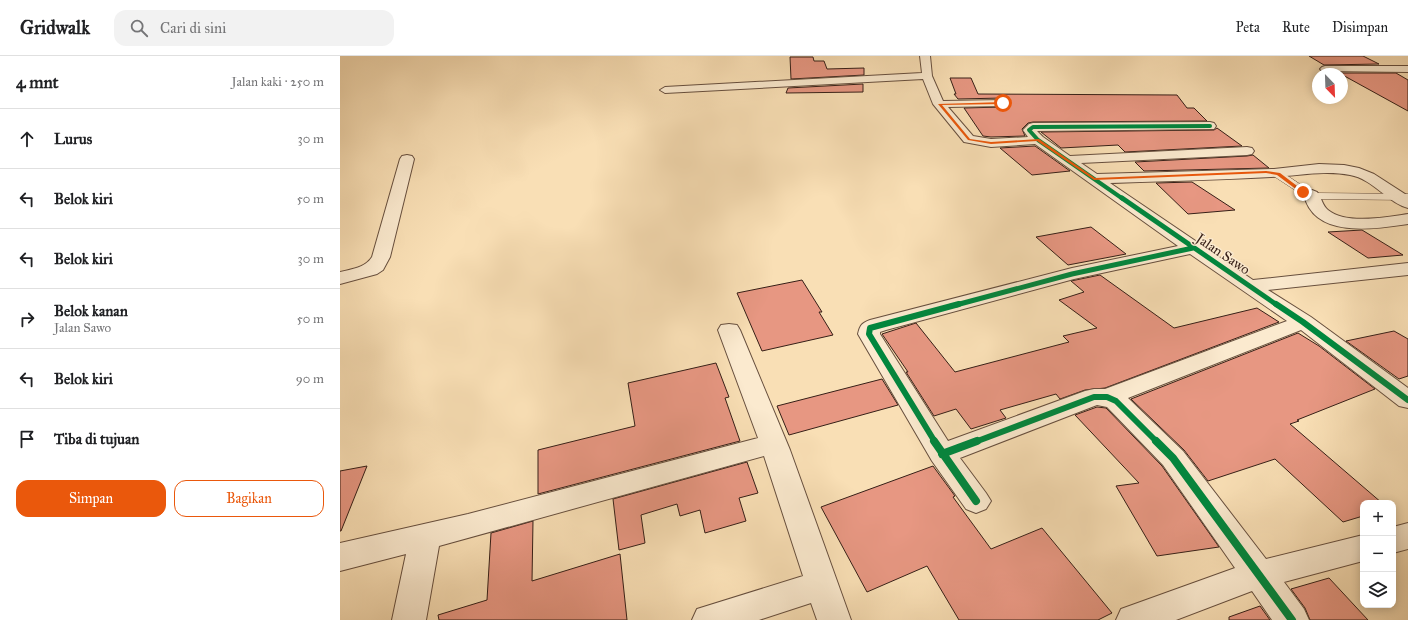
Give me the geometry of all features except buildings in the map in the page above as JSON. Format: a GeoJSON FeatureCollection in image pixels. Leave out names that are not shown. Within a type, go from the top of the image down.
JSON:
{"type":"FeatureCollection","features":[{"type":"Feature","properties":{"kind":"street"},"geometry":{"type":"LineString","coordinates":[[925,56],[927,76],[939,104],[969,140],[991,143],[1036,134],[1210,126]]}},
{"type":"Feature","properties":{"kind":"street"},"geometry":{"type":"LineString","coordinates":[[1348,69],[1408,69]]}},
{"type":"Feature","properties":{"kind":"street"},"geometry":{"type":"LineString","coordinates":[[664,90],[927,76]]}},
{"type":"Feature","properties":{"kind":"street"},"geometry":{"type":"LineString","coordinates":[[939,104],[1003,103]]}},
{"type":"Feature","properties":{"kind":"street","name":"Jalan Sawo"},"geometry":{"type":"LineString","coordinates":[[1036,134],[1067,160],[1193,248],[1303,322],[1408,400]]}},
{"type":"Feature","properties":{"kind":"street"},"geometry":{"type":"LineString","coordinates":[[1067,160],[1247,151]]}},
{"type":"Feature","properties":{"kind":"street"},"geometry":{"type":"LineString","coordinates":[[340,278],[370,270],[376,266],[381,257],[407,159]]}},
{"type":"Feature","properties":{"kind":"street"},"geometry":{"type":"LineString","coordinates":[[1094,179],[1274,173],[1287,170],[1345,170],[1365,175],[1405,199]]}},
{"type":"Feature","properties":{"kind":"street"},"geometry":{"type":"LineString","coordinates":[[1312,195],[1317,208],[1334,220],[1349,223],[1375,223],[1408,219]]}},
{"type":"Feature","properties":{"kind":"street"},"geometry":{"type":"LineString","coordinates":[[976,501],[942,454],[869,334],[870,328],[1072,274],[1193,248]]}},
{"type":"Feature","properties":{"kind":"street"},"geometry":{"type":"LineString","coordinates":[[1249,286],[1408,269]]}},
{"type":"Feature","properties":{"kind":"street"},"geometry":{"type":"LineString","coordinates":[[942,454],[1094,397],[1107,397],[1303,322]]}},
{"type":"Feature","properties":{"kind":"street"},"geometry":{"type":"LineString","coordinates":[[729,330],[773,444],[823,584],[834,620]]}},
{"type":"Feature","properties":{"kind":"street"},"geometry":{"type":"LineString","coordinates":[[1107,397],[1116,401],[1174,458],[1257,574],[1292,620]]}},
{"type":"Feature","properties":{"kind":"street"},"geometry":{"type":"LineString","coordinates":[[340,557],[468,526],[773,444]]}},
{"type":"Feature","properties":{"kind":"street"},"geometry":{"type":"LineString","coordinates":[[409,620],[425,536]]}},
{"type":"Feature","properties":{"kind":"street"},"geometry":{"type":"LineString","coordinates":[[1396,539],[1408,536]]}},
{"type":"Feature","properties":{"kind":"street"},"geometry":{"type":"LineString","coordinates":[[1133,620],[1257,574],[1360,549]]}},
{"type":"Feature","properties":{"kind":"street"},"geometry":{"type":"LineString","coordinates":[[709,620],[823,584]]}},
{"type":"Feature","properties":{"kind":"lane"},"geometry":{"type":"LineString","coordinates":[[1274,173],[1282,176],[1303,192],[1321,197],[1405,199]]}},
{"type":"Feature","properties":{"kind":"cycle path"},"geometry":{"type":"LineString","coordinates":[[1210,126],[1033,127],[1029,130],[1038,140],[1193,248],[1303,322],[1408,400]]}},
{"type":"Feature","properties":{"kind":"cycle path"},"geometry":{"type":"LineString","coordinates":[[976,501],[942,454],[869,334],[870,328],[1072,274],[1193,248]]}},
{"type":"Feature","properties":{"kind":"cycle path"},"geometry":{"type":"LineString","coordinates":[[942,454],[1094,397],[1107,397],[1116,401],[1173,458],[1292,620]]}},
{"type":"Feature","properties":{"kind":"route"},"geometry":{"type":"LineString","coordinates":[[1003,103],[939,104],[969,140],[991,143],[1038,140],[1094,179],[1266,172],[1282,176],[1303,192]]}}]}
